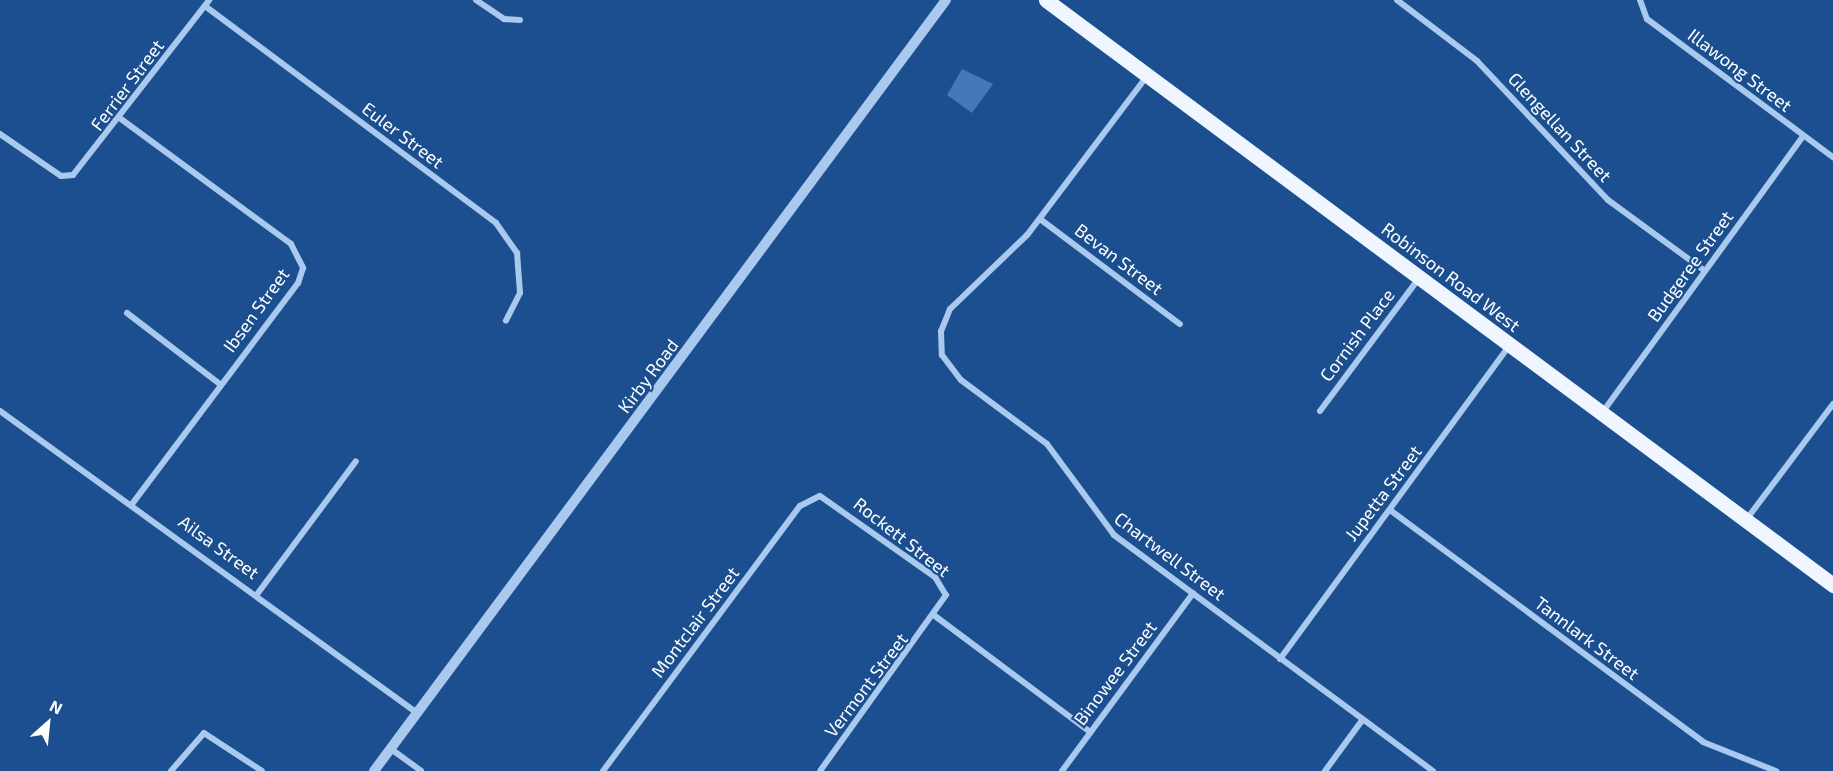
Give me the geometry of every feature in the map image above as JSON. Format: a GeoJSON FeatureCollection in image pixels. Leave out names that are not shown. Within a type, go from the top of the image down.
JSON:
{"type":"FeatureCollection","features":[{"type":"Feature","properties":{"kind":"main road","name":"Robinson Road West"},"geometry":{"type":"LineString","coordinates":[[1046,0],[1833,585]]}},
{"type":"Feature","properties":{"kind":"street","name":"Ferrier Street"},"geometry":{"type":"LineString","coordinates":[[0,134],[61,176],[87,164],[209,0]]}},
{"type":"Feature","properties":{"kind":"street"},"geometry":{"type":"LineString","coordinates":[[476,0],[504,19],[520,20]]}},
{"type":"Feature","properties":{"kind":"street","name":"Kirby Road"},"geometry":{"type":"LineString","coordinates":[[374,771],[946,0]]}},
{"type":"Feature","properties":{"kind":"street","name":"Glengellan Street"},"geometry":{"type":"LineString","coordinates":[[1397,0],[1477,62],[1608,200],[1705,271]]}},
{"type":"Feature","properties":{"kind":"street","name":"Illawong Street"},"geometry":{"type":"LineString","coordinates":[[1640,0],[1647,19],[1833,157]]}},
{"type":"Feature","properties":{"kind":"street","name":"Euler Street"},"geometry":{"type":"LineString","coordinates":[[205,6],[496,223],[517,253],[520,293],[506,321]]}},
{"type":"Feature","properties":{"kind":"street","name":"Chartwell Street"},"geometry":{"type":"LineString","coordinates":[[1147,75],[1040,219],[947,313],[942,355],[961,380],[1047,444],[1105,527],[1433,771]]}},
{"type":"Feature","properties":{"kind":"street","name":"Ibsen Street"},"geometry":{"type":"LineString","coordinates":[[121,119],[300,254],[303,268],[298,283],[220,384],[133,503]]}},
{"type":"Feature","properties":{"kind":"street","name":"Budgeree Street"},"geometry":{"type":"LineString","coordinates":[[1601,413],[1803,136]]}},
{"type":"Feature","properties":{"kind":"street","name":"Bevan Street"},"geometry":{"type":"LineString","coordinates":[[1040,219],[1180,324]]}},
{"type":"Feature","properties":{"kind":"street","name":"Cornish Place"},"geometry":{"type":"LineString","coordinates":[[1320,411],[1419,278]]}},
{"type":"Feature","properties":{"kind":"street"},"geometry":{"type":"LineString","coordinates":[[127,314],[220,384]]}},
{"type":"Feature","properties":{"kind":"street","name":"Jupetta Street"},"geometry":{"type":"LineString","coordinates":[[1280,659],[1510,345]]}},
{"type":"Feature","properties":{"kind":"street"},"geometry":{"type":"LineString","coordinates":[[1746,521],[1833,404]]}},
{"type":"Feature","properties":{"kind":"street","name":"Ailsa Street"},"geometry":{"type":"LineString","coordinates":[[0,411],[258,593],[417,713]]}},
{"type":"Feature","properties":{"kind":"street"},"geometry":{"type":"LineString","coordinates":[[258,593],[356,461]]}},
{"type":"Feature","properties":{"kind":"street","name":"Rockett Street"},"geometry":{"type":"LineString","coordinates":[[815,496],[836,503],[941,582],[946,595],[935,616]]}},
{"type":"Feature","properties":{"kind":"street","name":"Montclair Street"},"geometry":{"type":"LineString","coordinates":[[603,771],[800,506],[815,496]]}},
{"type":"Feature","properties":{"kind":"street","name":"Tannlark Street"},"geometry":{"type":"LineString","coordinates":[[1390,510],[1703,742],[1776,771]]}},
{"type":"Feature","properties":{"kind":"street","name":"Binowee Street"},"geometry":{"type":"LineString","coordinates":[[1062,771],[1193,593]]}},
{"type":"Feature","properties":{"kind":"street"},"geometry":{"type":"LineString","coordinates":[[935,616],[1090,732]]}},
{"type":"Feature","properties":{"kind":"street","name":"Vermont Street"},"geometry":{"type":"LineString","coordinates":[[820,771],[935,616]]}},
{"type":"Feature","properties":{"kind":"street"},"geometry":{"type":"LineString","coordinates":[[1325,771],[1363,719]]}},
{"type":"Feature","properties":{"kind":"street"},"geometry":{"type":"LineString","coordinates":[[171,771],[204,733],[262,771]]}},
{"type":"Feature","properties":{"kind":"street"},"geometry":{"type":"LineString","coordinates":[[391,749],[421,771]]}},
{"type":"Feature","properties":{"kind":"building"},"geometry":{"type":"Polygon","coordinates":[[[962,69],[993,84],[972,113],[947,95],[962,69]]]}}]}
